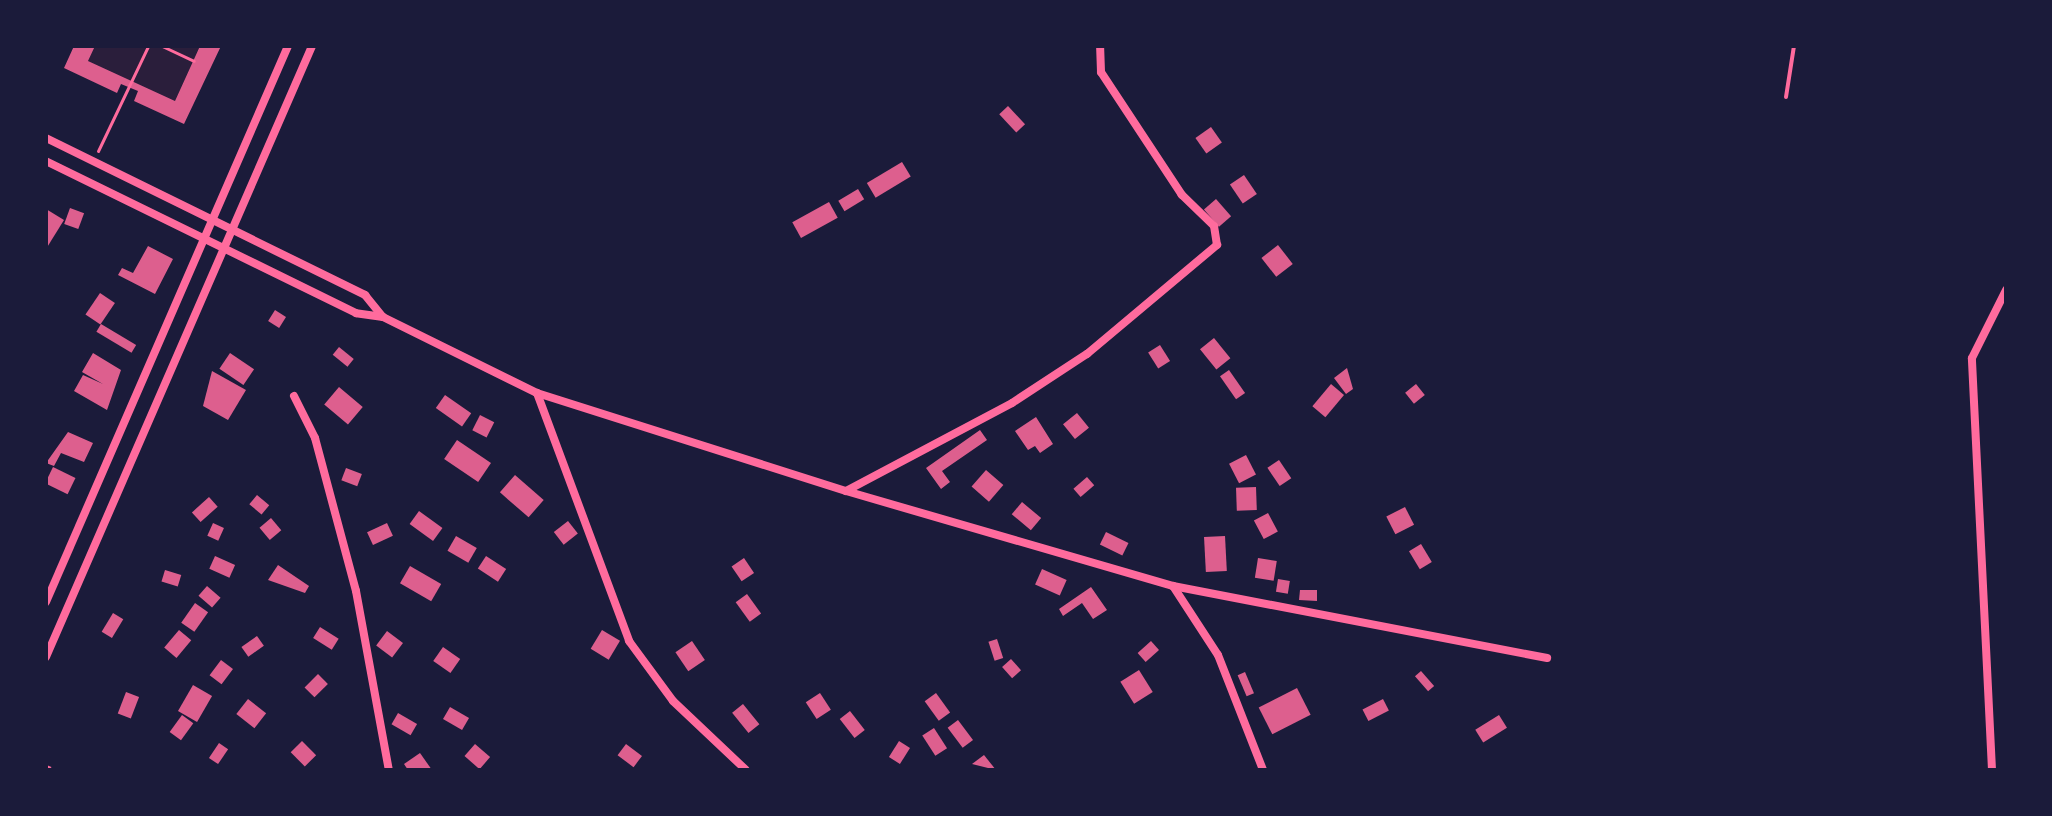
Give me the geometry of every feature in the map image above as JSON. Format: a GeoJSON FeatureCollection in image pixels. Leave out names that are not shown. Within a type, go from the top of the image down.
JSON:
{"type":"FeatureCollection","features":[{"type":"Feature","properties":{"kind":"street"},"geometry":{"type":"LineString","coordinates":[[46,602],[288,46]]}},
{"type":"Feature","properties":{"kind":"street"},"geometry":{"type":"LineString","coordinates":[[46,657],[312,46]]}},
{"type":"Feature","properties":{"kind":"street"},"geometry":{"type":"LineString","coordinates":[[846,491],[1012,403],[1087,354],[1217,245],[1214,226],[1182,195],[1101,72],[1100,46]]}},
{"type":"Feature","properties":{"kind":"street"},"geometry":{"type":"LineString","coordinates":[[46,138],[365,295],[383,317]]}},
{"type":"Feature","properties":{"kind":"street"},"geometry":{"type":"LineString","coordinates":[[46,161],[356,313],[383,317],[537,393],[846,491],[1173,586],[1547,658]]}},
{"type":"Feature","properties":{"kind":"street"},"geometry":{"type":"LineString","coordinates":[[1992,770],[1972,358],[2006,290]]}},
{"type":"Feature","properties":{"kind":"street"},"geometry":{"type":"LineString","coordinates":[[537,393],[629,641],[673,701],[746,770]]}},
{"type":"Feature","properties":{"kind":"street"},"geometry":{"type":"LineString","coordinates":[[294,396],[315,438],[356,591],[389,770]]}},
{"type":"Feature","properties":{"kind":"street"},"geometry":{"type":"LineString","coordinates":[[1173,586],[1218,655],[1263,770]]}},
{"type":"Feature","properties":{"kind":"lane"},"geometry":{"type":"LineString","coordinates":[[1786,97],[1794,46]]}},
{"type":"Feature","properties":{"kind":"path"},"geometry":{"type":"LineString","coordinates":[[94,161],[148,46]]}},
{"type":"Feature","properties":{"kind":"path"},"geometry":{"type":"LineString","coordinates":[[162,46],[194,61]]}},
{"type":"Feature","properties":{"kind":"shaded area"},"geometry":{"type":"Polygon","coordinates":[[[95,46],[200,46],[175,101],[88,61],[95,46]]]}},
{"type":"Feature","properties":{"kind":"building"},"geometry":{"type":"Polygon","coordinates":[[[74,46],[95,46],[88,61],[175,101],[200,46],[221,46],[184,124],[134,101],[138,91],[121,84],[117,93],[64,68],[74,46]]]}},
{"type":"Feature","properties":{"kind":"building"},"geometry":{"type":"Polygon","coordinates":[[[1008,106],[1025,124],[1016,132],[999,114],[1008,106]]]}},
{"type":"Feature","properties":{"kind":"building"},"geometry":{"type":"Polygon","coordinates":[[[1211,127],[1222,143],[1206,153],[1195,138],[1211,127]]]}},
{"type":"Feature","properties":{"kind":"building"},"geometry":{"type":"Polygon","coordinates":[[[902,162],[911,177],[876,198],[867,183],[902,162]]]}},
{"type":"Feature","properties":{"kind":"building"},"geometry":{"type":"Polygon","coordinates":[[[1244,175],[1257,194],[1243,204],[1230,185],[1244,175]]]}},
{"type":"Feature","properties":{"kind":"building"},"geometry":{"type":"Polygon","coordinates":[[[858,189],[864,199],[844,211],[838,201],[858,189]]]}},
{"type":"Feature","properties":{"kind":"building"},"geometry":{"type":"Polygon","coordinates":[[[1216,199],[1231,216],[1219,227],[1204,209],[1216,199]]]}},
{"type":"Feature","properties":{"kind":"building"},"geometry":{"type":"Polygon","coordinates":[[[829,202],[838,218],[801,238],[792,222],[829,202]]]}},
{"type":"Feature","properties":{"kind":"building"},"geometry":{"type":"Polygon","coordinates":[[[70,208],[84,213],[78,229],[64,224],[70,208]]]}},
{"type":"Feature","properties":{"kind":"building"},"geometry":{"type":"Polygon","coordinates":[[[46,209],[64,220],[46,249],[46,209]]]}},
{"type":"Feature","properties":{"kind":"building"},"geometry":{"type":"Polygon","coordinates":[[[1278,245],[1293,264],[1276,277],[1261,258],[1278,245]]]}},
{"type":"Feature","properties":{"kind":"building"},"geometry":{"type":"Polygon","coordinates":[[[148,246],[173,259],[155,294],[118,275],[122,268],[133,273],[148,246]]]}},
{"type":"Feature","properties":{"kind":"building"},"geometry":{"type":"Polygon","coordinates":[[[100,293],[115,303],[100,325],[85,315],[100,293]]]}},
{"type":"Feature","properties":{"kind":"building"},"geometry":{"type":"Polygon","coordinates":[[[275,310],[286,317],[279,328],[268,321],[275,310]]]}},
{"type":"Feature","properties":{"kind":"building"},"geometry":{"type":"Polygon","coordinates":[[[101,324],[136,345],[132,353],[96,332],[101,324]]]}},
{"type":"Feature","properties":{"kind":"building"},"geometry":{"type":"Polygon","coordinates":[[[1214,338],[1230,358],[1216,370],[1200,349],[1214,338]]]}},
{"type":"Feature","properties":{"kind":"building"},"geometry":{"type":"Polygon","coordinates":[[[1160,345],[1170,361],[1158,369],[1148,352],[1160,345]]]}},
{"type":"Feature","properties":{"kind":"building"},"geometry":{"type":"Polygon","coordinates":[[[339,347],[354,359],[347,367],[333,355],[339,347]]]}},
{"type":"Feature","properties":{"kind":"building"},"geometry":{"type":"Polygon","coordinates":[[[93,353],[121,370],[107,410],[74,391],[83,375],[103,384],[82,372],[93,353]]]}},
{"type":"Feature","properties":{"kind":"building"},"geometry":{"type":"Polygon","coordinates":[[[230,353],[254,369],[243,385],[219,369],[230,353]]]}},
{"type":"Feature","properties":{"kind":"building"},"geometry":{"type":"Polygon","coordinates":[[[1347,368],[1353,389],[1346,394],[1334,378],[1347,368]]]}},
{"type":"Feature","properties":{"kind":"building"},"geometry":{"type":"Polygon","coordinates":[[[1229,370],[1245,393],[1236,399],[1220,376],[1229,370]]]}},
{"type":"Feature","properties":{"kind":"building"},"geometry":{"type":"Polygon","coordinates":[[[212,371],[246,390],[228,420],[203,406],[212,371]]]}},
{"type":"Feature","properties":{"kind":"building"},"geometry":{"type":"Polygon","coordinates":[[[1331,384],[1344,395],[1325,417],[1312,406],[1331,384]]]}},
{"type":"Feature","properties":{"kind":"building"},"geometry":{"type":"Polygon","coordinates":[[[1416,384],[1425,395],[1414,404],[1405,393],[1416,384]]]}},
{"type":"Feature","properties":{"kind":"building"},"geometry":{"type":"Polygon","coordinates":[[[339,387],[363,407],[348,425],[324,405],[339,387]]]}},
{"type":"Feature","properties":{"kind":"building"},"geometry":{"type":"Polygon","coordinates":[[[445,395],[471,413],[462,426],[436,408],[445,395]]]}},
{"type":"Feature","properties":{"kind":"building"},"geometry":{"type":"Polygon","coordinates":[[[1077,413],[1089,428],[1075,439],[1063,424],[1077,413]]]}},
{"type":"Feature","properties":{"kind":"building"},"geometry":{"type":"Polygon","coordinates":[[[480,415],[494,422],[487,437],[472,430],[480,415]]]}},
{"type":"Feature","properties":{"kind":"building"},"geometry":{"type":"Polygon","coordinates":[[[1036,417],[1053,444],[1040,453],[1035,446],[1028,450],[1015,431],[1036,417]]]}},
{"type":"Feature","properties":{"kind":"building"},"geometry":{"type":"Polygon","coordinates":[[[980,430],[987,440],[942,471],[950,482],[941,489],[926,468],[980,430]]]}},
{"type":"Feature","properties":{"kind":"building"},"geometry":{"type":"Polygon","coordinates":[[[68,432],[93,443],[84,462],[61,453],[54,466],[46,463],[68,432]]]}},
{"type":"Feature","properties":{"kind":"building"},"geometry":{"type":"Polygon","coordinates":[[[457,440],[491,463],[478,482],[444,459],[457,440]]]}},
{"type":"Feature","properties":{"kind":"building"},"geometry":{"type":"Polygon","coordinates":[[[1246,455],[1256,475],[1239,483],[1229,464],[1246,455]]]}},
{"type":"Feature","properties":{"kind":"building"},"geometry":{"type":"Polygon","coordinates":[[[1279,460],[1291,478],[1280,486],[1267,468],[1279,460]]]}},
{"type":"Feature","properties":{"kind":"building"},"geometry":{"type":"Polygon","coordinates":[[[53,467],[75,478],[68,494],[46,484],[53,467]]]}},
{"type":"Feature","properties":{"kind":"building"},"geometry":{"type":"Polygon","coordinates":[[[346,468],[362,474],[357,486],[341,480],[346,468]]]}},
{"type":"Feature","properties":{"kind":"building"},"geometry":{"type":"Polygon","coordinates":[[[986,470],[1003,485],[989,502],[972,487],[986,470]]]}},
{"type":"Feature","properties":{"kind":"building"},"geometry":{"type":"Polygon","coordinates":[[[515,475],[544,500],[529,517],[500,492],[515,475]]]}},
{"type":"Feature","properties":{"kind":"building"},"geometry":{"type":"Polygon","coordinates":[[[1087,477],[1094,485],[1081,497],[1073,489],[1087,477]]]}},
{"type":"Feature","properties":{"kind":"building"},"geometry":{"type":"Polygon","coordinates":[[[1256,487],[1257,510],[1237,511],[1236,488],[1256,487]]]}},
{"type":"Feature","properties":{"kind":"building"},"geometry":{"type":"Polygon","coordinates":[[[257,495],[269,505],[262,514],[249,504],[257,495]]]}},
{"type":"Feature","properties":{"kind":"building"},"geometry":{"type":"Polygon","coordinates":[[[209,497],[218,507],[201,522],[192,512],[209,497]]]}},
{"type":"Feature","properties":{"kind":"building"},"geometry":{"type":"Polygon","coordinates":[[[1022,502],[1041,518],[1031,530],[1012,514],[1022,502]]]}},
{"type":"Feature","properties":{"kind":"building"},"geometry":{"type":"Polygon","coordinates":[[[1405,507],[1414,525],[1395,534],[1386,517],[1405,507]]]}},
{"type":"Feature","properties":{"kind":"building"},"geometry":{"type":"Polygon","coordinates":[[[419,511],[442,528],[433,541],[410,524],[419,511]]]}},
{"type":"Feature","properties":{"kind":"building"},"geometry":{"type":"Polygon","coordinates":[[[1268,513],[1278,532],[1264,539],[1254,521],[1268,513]]]}},
{"type":"Feature","properties":{"kind":"building"},"geometry":{"type":"Polygon","coordinates":[[[271,518],[281,530],[270,540],[260,528],[271,518]]]}},
{"type":"Feature","properties":{"kind":"building"},"geometry":{"type":"Polygon","coordinates":[[[568,521],[578,534],[564,545],[554,532],[568,521]]]}},
{"type":"Feature","properties":{"kind":"building"},"geometry":{"type":"Polygon","coordinates":[[[213,523],[224,528],[218,541],[207,536],[213,523]]]}},
{"type":"Feature","properties":{"kind":"building"},"geometry":{"type":"Polygon","coordinates":[[[387,523],[393,536],[373,545],[367,532],[387,523]]]}},
{"type":"Feature","properties":{"kind":"building"},"geometry":{"type":"Polygon","coordinates":[[[1106,532],[1128,543],[1122,556],[1100,545],[1106,532]]]}},
{"type":"Feature","properties":{"kind":"building"},"geometry":{"type":"Polygon","coordinates":[[[456,536],[477,548],[468,563],[448,551],[456,536]]]}},
{"type":"Feature","properties":{"kind":"building"},"geometry":{"type":"Polygon","coordinates":[[[1225,536],[1227,571],[1206,572],[1204,537],[1225,536]]]}},
{"type":"Feature","properties":{"kind":"building"},"geometry":{"type":"Polygon","coordinates":[[[1421,544],[1432,562],[1420,569],[1409,551],[1421,544]]]}},
{"type":"Feature","properties":{"kind":"building"},"geometry":{"type":"Polygon","coordinates":[[[215,556],[235,565],[229,578],[209,569],[215,556]]]}},
{"type":"Feature","properties":{"kind":"building"},"geometry":{"type":"Polygon","coordinates":[[[486,556],[506,569],[498,582],[478,569],[486,556]]]}},
{"type":"Feature","properties":{"kind":"building"},"geometry":{"type":"Polygon","coordinates":[[[744,558],[754,573],[742,581],[732,566],[744,558]]]}},
{"type":"Feature","properties":{"kind":"building"},"geometry":{"type":"Polygon","coordinates":[[[1258,558],[1277,561],[1274,581],[1255,578],[1258,558]]]}},
{"type":"Feature","properties":{"kind":"building"},"geometry":{"type":"Polygon","coordinates":[[[278,565],[309,586],[305,593],[268,580],[278,565]]]}},
{"type":"Feature","properties":{"kind":"building"},"geometry":{"type":"Polygon","coordinates":[[[410,566],[441,584],[431,601],[400,583],[410,566]]]}},
{"type":"Feature","properties":{"kind":"building"},"geometry":{"type":"Polygon","coordinates":[[[1042,569],[1067,580],[1060,596],[1035,585],[1042,569]]]}},
{"type":"Feature","properties":{"kind":"building"},"geometry":{"type":"Polygon","coordinates":[[[165,570],[181,575],[178,586],[161,581],[165,570]]]}},
{"type":"Feature","properties":{"kind":"building"},"geometry":{"type":"Polygon","coordinates":[[[1278,579],[1290,581],[1288,594],[1276,592],[1278,579]]]}},
{"type":"Feature","properties":{"kind":"building"},"geometry":{"type":"Polygon","coordinates":[[[207,586],[221,598],[212,608],[198,596],[207,586]]]}},
{"type":"Feature","properties":{"kind":"building"},"geometry":{"type":"Polygon","coordinates":[[[1091,587],[1107,610],[1093,619],[1082,603],[1063,616],[1059,609],[1091,587]]]}},
{"type":"Feature","properties":{"kind":"building"},"geometry":{"type":"Polygon","coordinates":[[[1300,590],[1317,590],[1317,601],[1299,600],[1300,590]]]}},
{"type":"Feature","properties":{"kind":"building"},"geometry":{"type":"Polygon","coordinates":[[[747,594],[761,613],[750,622],[736,602],[747,594]]]}},
{"type":"Feature","properties":{"kind":"building"},"geometry":{"type":"Polygon","coordinates":[[[195,603],[208,612],[194,632],[181,623],[195,603]]]}},
{"type":"Feature","properties":{"kind":"building"},"geometry":{"type":"Polygon","coordinates":[[[113,613],[123,619],[112,638],[102,632],[113,613]]]}},
{"type":"Feature","properties":{"kind":"building"},"geometry":{"type":"Polygon","coordinates":[[[320,627],[339,639],[332,650],[313,638],[320,627]]]}},
{"type":"Feature","properties":{"kind":"building"},"geometry":{"type":"Polygon","coordinates":[[[179,630],[191,640],[176,658],[164,648],[179,630]]]}},
{"type":"Feature","properties":{"kind":"building"},"geometry":{"type":"Polygon","coordinates":[[[602,630],[620,641],[609,660],[591,649],[602,630]]]}},
{"type":"Feature","properties":{"kind":"building"},"geometry":{"type":"Polygon","coordinates":[[[387,631],[403,643],[392,657],[376,645],[387,631]]]}},
{"type":"Feature","properties":{"kind":"building"},"geometry":{"type":"Polygon","coordinates":[[[257,636],[264,646],[248,657],[241,647],[257,636]]]}},
{"type":"Feature","properties":{"kind":"building"},"geometry":{"type":"Polygon","coordinates":[[[997,639],[1003,658],[995,661],[988,642],[997,639]]]}},
{"type":"Feature","properties":{"kind":"building"},"geometry":{"type":"Polygon","coordinates":[[[692,641],[705,660],[688,671],[675,652],[692,641]]]}},
{"type":"Feature","properties":{"kind":"building"},"geometry":{"type":"Polygon","coordinates":[[[1151,641],[1159,650],[1146,662],[1138,653],[1151,641]]]}},
{"type":"Feature","properties":{"kind":"building"},"geometry":{"type":"Polygon","coordinates":[[[443,647],[460,659],[450,673],[433,661],[443,647]]]}},
{"type":"Feature","properties":{"kind":"building"},"geometry":{"type":"Polygon","coordinates":[[[1011,659],[1021,670],[1012,678],[1002,667],[1011,659]]]}},
{"type":"Feature","properties":{"kind":"building"},"geometry":{"type":"Polygon","coordinates":[[[221,660],[233,669],[222,684],[210,675],[221,660]]]}},
{"type":"Feature","properties":{"kind":"building"},"geometry":{"type":"Polygon","coordinates":[[[1139,670],[1153,692],[1134,704],[1120,682],[1139,670]]]}},
{"type":"Feature","properties":{"kind":"building"},"geometry":{"type":"Polygon","coordinates":[[[1421,671],[1434,686],[1428,691],[1415,676],[1421,671]]]}},
{"type":"Feature","properties":{"kind":"building"},"geometry":{"type":"Polygon","coordinates":[[[1245,672],[1254,693],[1247,696],[1238,675],[1245,672]]]}},
{"type":"Feature","properties":{"kind":"building"},"geometry":{"type":"Polygon","coordinates":[[[318,674],[328,684],[314,697],[305,687],[318,674]]]}},
{"type":"Feature","properties":{"kind":"building"},"geometry":{"type":"Polygon","coordinates":[[[193,685],[212,696],[197,722],[178,711],[193,685]]]}},
{"type":"Feature","properties":{"kind":"building"},"geometry":{"type":"Polygon","coordinates":[[[1297,688],[1311,715],[1272,734],[1259,708],[1297,688]]]}},
{"type":"Feature","properties":{"kind":"building"},"geometry":{"type":"Polygon","coordinates":[[[126,692],[139,697],[131,718],[118,713],[126,692]]]}},
{"type":"Feature","properties":{"kind":"building"},"geometry":{"type":"Polygon","coordinates":[[[820,693],[831,710],[817,719],[806,702],[820,693]]]}},
{"type":"Feature","properties":{"kind":"building"},"geometry":{"type":"Polygon","coordinates":[[[936,693],[950,712],[939,721],[925,701],[936,693]]]}},
{"type":"Feature","properties":{"kind":"building"},"geometry":{"type":"Polygon","coordinates":[[[248,699],[266,713],[254,728],[236,714],[248,699]]]}},
{"type":"Feature","properties":{"kind":"building"},"geometry":{"type":"Polygon","coordinates":[[[1383,699],[1389,711],[1368,721],[1363,709],[1383,699]]]}},
{"type":"Feature","properties":{"kind":"building"},"geometry":{"type":"Polygon","coordinates":[[[743,704],[759,724],[748,733],[732,713],[743,704]]]}},
{"type":"Feature","properties":{"kind":"building"},"geometry":{"type":"Polygon","coordinates":[[[450,707],[469,718],[462,730],[443,719],[450,707]]]}},
{"type":"Feature","properties":{"kind":"building"},"geometry":{"type":"Polygon","coordinates":[[[850,711],[865,730],[855,738],[840,719],[850,711]]]}},
{"type":"Feature","properties":{"kind":"building"},"geometry":{"type":"Polygon","coordinates":[[[398,713],[417,724],[411,735],[392,724],[398,713]]]}},
{"type":"Feature","properties":{"kind":"building"},"geometry":{"type":"Polygon","coordinates":[[[182,715],[193,723],[181,740],[170,732],[182,715]]]}},
{"type":"Feature","properties":{"kind":"building"},"geometry":{"type":"Polygon","coordinates":[[[1499,715],[1507,728],[1483,743],[1475,730],[1499,715]]]}},
{"type":"Feature","properties":{"kind":"building"},"geometry":{"type":"Polygon","coordinates":[[[958,720],[973,740],[963,748],[948,728],[958,720]]]}},
{"type":"Feature","properties":{"kind":"building"},"geometry":{"type":"Polygon","coordinates":[[[934,728],[947,748],[935,756],[922,736],[934,728]]]}},
{"type":"Feature","properties":{"kind":"building"},"geometry":{"type":"Polygon","coordinates":[[[302,741],[316,755],[305,766],[291,752],[302,741]]]}},
{"type":"Feature","properties":{"kind":"building"},"geometry":{"type":"Polygon","coordinates":[[[899,741],[910,748],[900,764],[889,757],[899,741]]]}},
{"type":"Feature","properties":{"kind":"building"},"geometry":{"type":"Polygon","coordinates":[[[219,743],[228,749],[218,764],[209,758],[219,743]]]}},
{"type":"Feature","properties":{"kind":"building"},"geometry":{"type":"Polygon","coordinates":[[[475,744],[490,757],[480,769],[465,756],[475,744]]]}},
{"type":"Feature","properties":{"kind":"building"},"geometry":{"type":"Polygon","coordinates":[[[626,744],[642,756],[634,767],[618,755],[626,744]]]}},
{"type":"Feature","properties":{"kind":"building"},"geometry":{"type":"Polygon","coordinates":[[[420,753],[432,770],[408,770],[404,764],[420,753]]]}},
{"type":"Feature","properties":{"kind":"building"},"geometry":{"type":"Polygon","coordinates":[[[984,755],[996,770],[972,764],[984,755]]]}}]}
